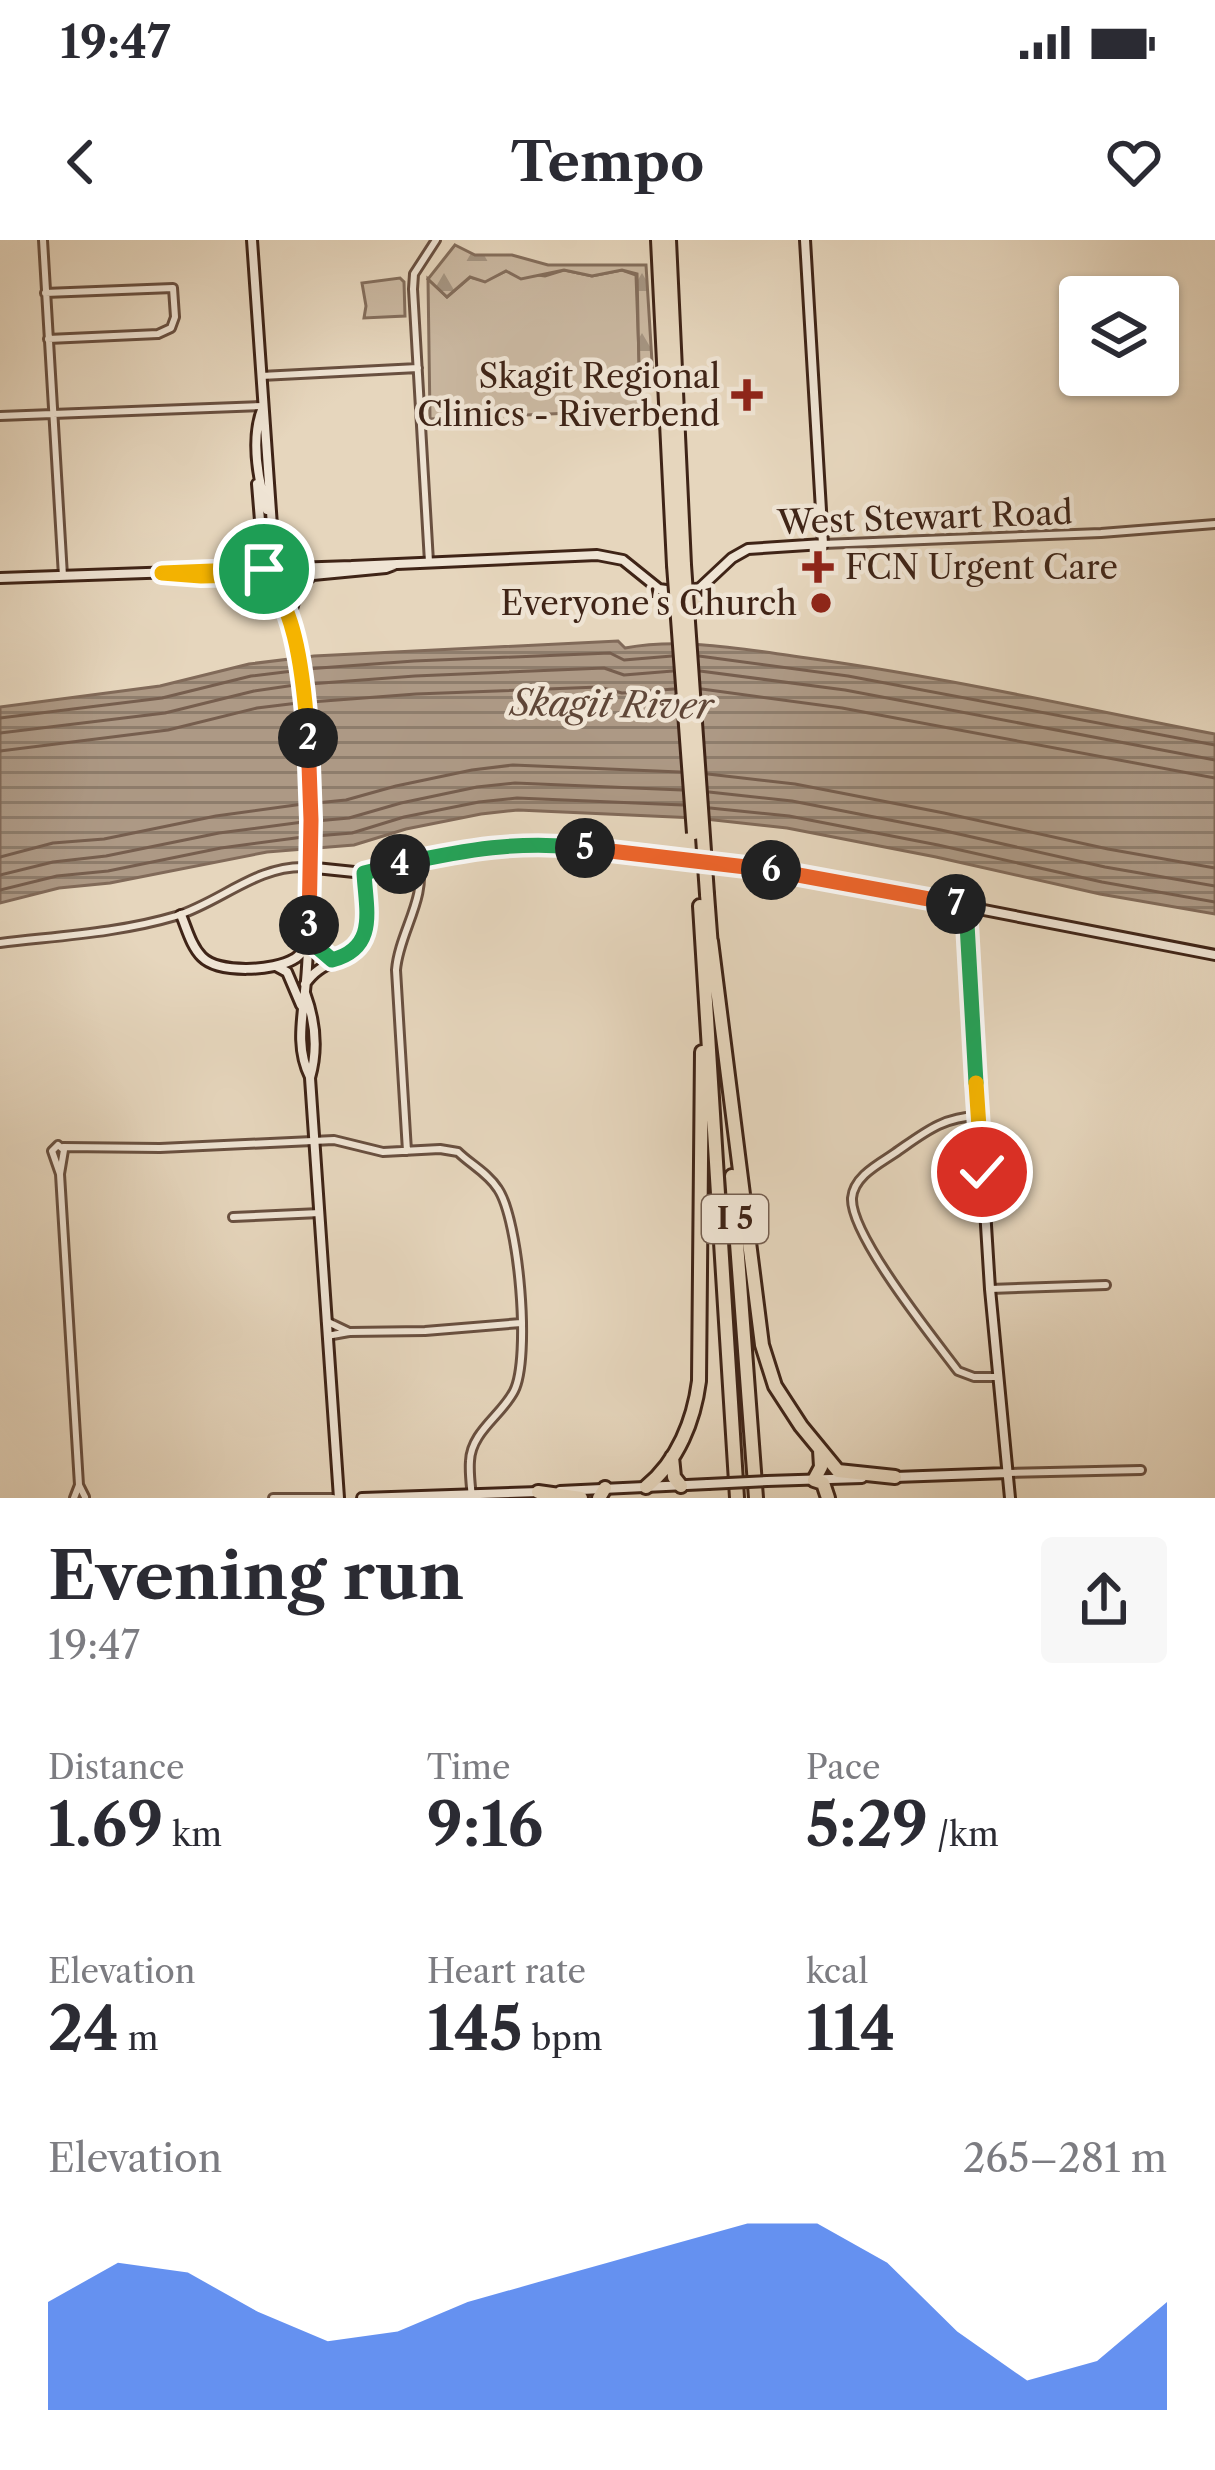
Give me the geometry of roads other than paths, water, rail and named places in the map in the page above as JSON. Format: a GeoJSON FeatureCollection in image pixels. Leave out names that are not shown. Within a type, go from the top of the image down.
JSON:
{"type":"FeatureCollection","features":[{"type":"Feature","properties":{"kind":"highway","name":"I 5"},"geometry":{"type":"LineString","coordinates":[[655,240],[703,894],[737,1498]]}},
{"type":"Feature","properties":{"kind":"highway","name":"I 5"},"geometry":{"type":"LineString","coordinates":[[669,240],[679,565]]}},
{"type":"Feature","properties":{"kind":"highway","name":"I 5"},"geometry":{"type":"LineString","coordinates":[[703,894],[711,941],[756,1498]]}},
{"type":"Feature","properties":{"kind":"highway"},"geometry":{"type":"LineString","coordinates":[[711,941],[762,1345],[775,1386],[841,1472],[895,1477]]}},
{"type":"Feature","properties":{"kind":"highway"},"geometry":{"type":"LineString","coordinates":[[646,1487],[663,1472],[695,1408],[701,1352],[705,991]]}},
{"type":"Feature","properties":{"kind":"highway"},"geometry":{"type":"LineString","coordinates":[[820,1450],[821,1467],[814,1480],[826,1486],[831,1498],[848,1479]]}},
{"type":"Feature","properties":{"kind":"highway"},"geometry":{"type":"LineString","coordinates":[[672,1456],[674,1477],[681,1486]]}},
{"type":"Feature","properties":{"kind":"highway"},"geometry":{"type":"LineString","coordinates":[[538,1492],[581,1498]]}},
{"type":"Feature","properties":{"kind":"street"},"geometry":{"type":"LineString","coordinates":[[43,240],[63,577]]}},
{"type":"Feature","properties":{"kind":"street"},"geometry":{"type":"LineString","coordinates":[[252,240],[272,526],[258,459]]}},
{"type":"Feature","properties":{"kind":"street"},"geometry":{"type":"LineString","coordinates":[[0,578],[429,562],[414,274],[436,240]]}},
{"type":"Feature","properties":{"kind":"street"},"geometry":{"type":"LineString","coordinates":[[806,240],[823,544]]}},
{"type":"Feature","properties":{"kind":"street"},"geometry":{"type":"LineString","coordinates":[[46,293],[173,287],[174,323],[166,332],[48,339]]}},
{"type":"Feature","properties":{"kind":"street"},"geometry":{"type":"LineString","coordinates":[[261,376],[418,368]]}},
{"type":"Feature","properties":{"kind":"street"},"geometry":{"type":"LineString","coordinates":[[0,416],[263,406]]}},
{"type":"Feature","properties":{"kind":"street"},"geometry":{"type":"LineString","coordinates":[[263,406],[258,420],[256,495],[264,569]]}},
{"type":"Feature","properties":{"kind":"street","name":"West Stewart Road"},"geometry":{"type":"LineString","coordinates":[[429,562],[597,555],[622,560],[659,590],[680,592],[700,588],[748,549],[1215,524]]}},
{"type":"Feature","properties":{"kind":"street"},"geometry":{"type":"LineString","coordinates":[[279,548],[304,696],[309,760],[310,883],[302,1007],[303,1063],[310,1078]]}},
{"type":"Feature","properties":{"kind":"street"},"geometry":{"type":"LineString","coordinates":[[290,616],[297,592],[313,574],[398,564]]}},
{"type":"Feature","properties":{"kind":"street"},"geometry":{"type":"LineString","coordinates":[[162,573],[259,574],[271,581],[290,616]]}},
{"type":"Feature","properties":{"kind":"street"},"geometry":{"type":"LineString","coordinates":[[0,943],[136,926],[181,915],[288,866],[364,873],[513,844],[550,844],[783,871],[1215,955]]}},
{"type":"Feature","properties":{"kind":"street"},"geometry":{"type":"LineString","coordinates":[[407,1150],[396,970],[421,884],[418,860]]}},
{"type":"Feature","properties":{"kind":"street"},"geometry":{"type":"LineString","coordinates":[[273,1498],[336,1498],[310,1078],[315,1061],[312,1013],[305,989],[314,972],[353,951],[364,936],[364,873]]}},
{"type":"Feature","properties":{"kind":"street"},"geometry":{"type":"LineString","coordinates":[[966,906],[990,1289],[1010,1498]]}},
{"type":"Feature","properties":{"kind":"street"},"geometry":{"type":"LineString","coordinates":[[181,915],[192,942],[208,962],[229,968],[275,966],[295,959],[308,945]]}},
{"type":"Feature","properties":{"kind":"street"},"geometry":{"type":"LineString","coordinates":[[308,929],[321,954],[332,960]]}},
{"type":"Feature","properties":{"kind":"street"},"geometry":{"type":"LineString","coordinates":[[275,966],[287,972],[302,1007]]}},
{"type":"Feature","properties":{"kind":"street"},"geometry":{"type":"LineString","coordinates":[[978,1116],[946,1120],[870,1169],[852,1196],[878,1260],[958,1371],[974,1377],[999,1377]]}},
{"type":"Feature","properties":{"kind":"street"},"geometry":{"type":"LineString","coordinates":[[80,1485],[74,1498],[86,1497],[80,1485],[61,1153],[82,1148],[334,1140],[383,1152],[458,1152],[490,1178],[508,1207],[516,1249],[521,1371],[512,1395],[472,1446],[472,1496]]}},
{"type":"Feature","properties":{"kind":"street"},"geometry":{"type":"LineString","coordinates":[[233,1217],[320,1213]]}},
{"type":"Feature","properties":{"kind":"street"},"geometry":{"type":"LineString","coordinates":[[990,1289],[1106,1285]]}},
{"type":"Feature","properties":{"kind":"street"},"geometry":{"type":"LineString","coordinates":[[326,1321],[350,1332]]}},
{"type":"Feature","properties":{"kind":"street"},"geometry":{"type":"LineString","coordinates":[[327,1336],[521,1323]]}},
{"type":"Feature","properties":{"kind":"street"},"geometry":{"type":"LineString","coordinates":[[362,1498],[602,1493],[767,1481],[1142,1470]]}},
{"type":"Feature","properties":{"kind":"water","name":"Skagit River"},"geometry":{"type":"Polygon","coordinates":[[[618,641],[625,648],[716,646],[858,666],[1215,734],[1215,914],[787,828],[696,818],[518,810],[406,829],[354,845],[267,852],[110,883],[59,888],[0,903],[0,707],[160,686],[249,664],[314,656],[618,641]]]}},
{"type":"Feature","properties":{"kind":"place","name":"Skagit Regional Clinics - Riverbend"},"geometry":{"type":"Point","coordinates":[747,395]}},
{"type":"Feature","properties":{"kind":"place","name":"FCN Urgent Care"},"geometry":{"type":"Point","coordinates":[818,567]}},
{"type":"Feature","properties":{"kind":"place","name":"Everyone's Church"},"geometry":{"type":"Point","coordinates":[821,603]}}]}
